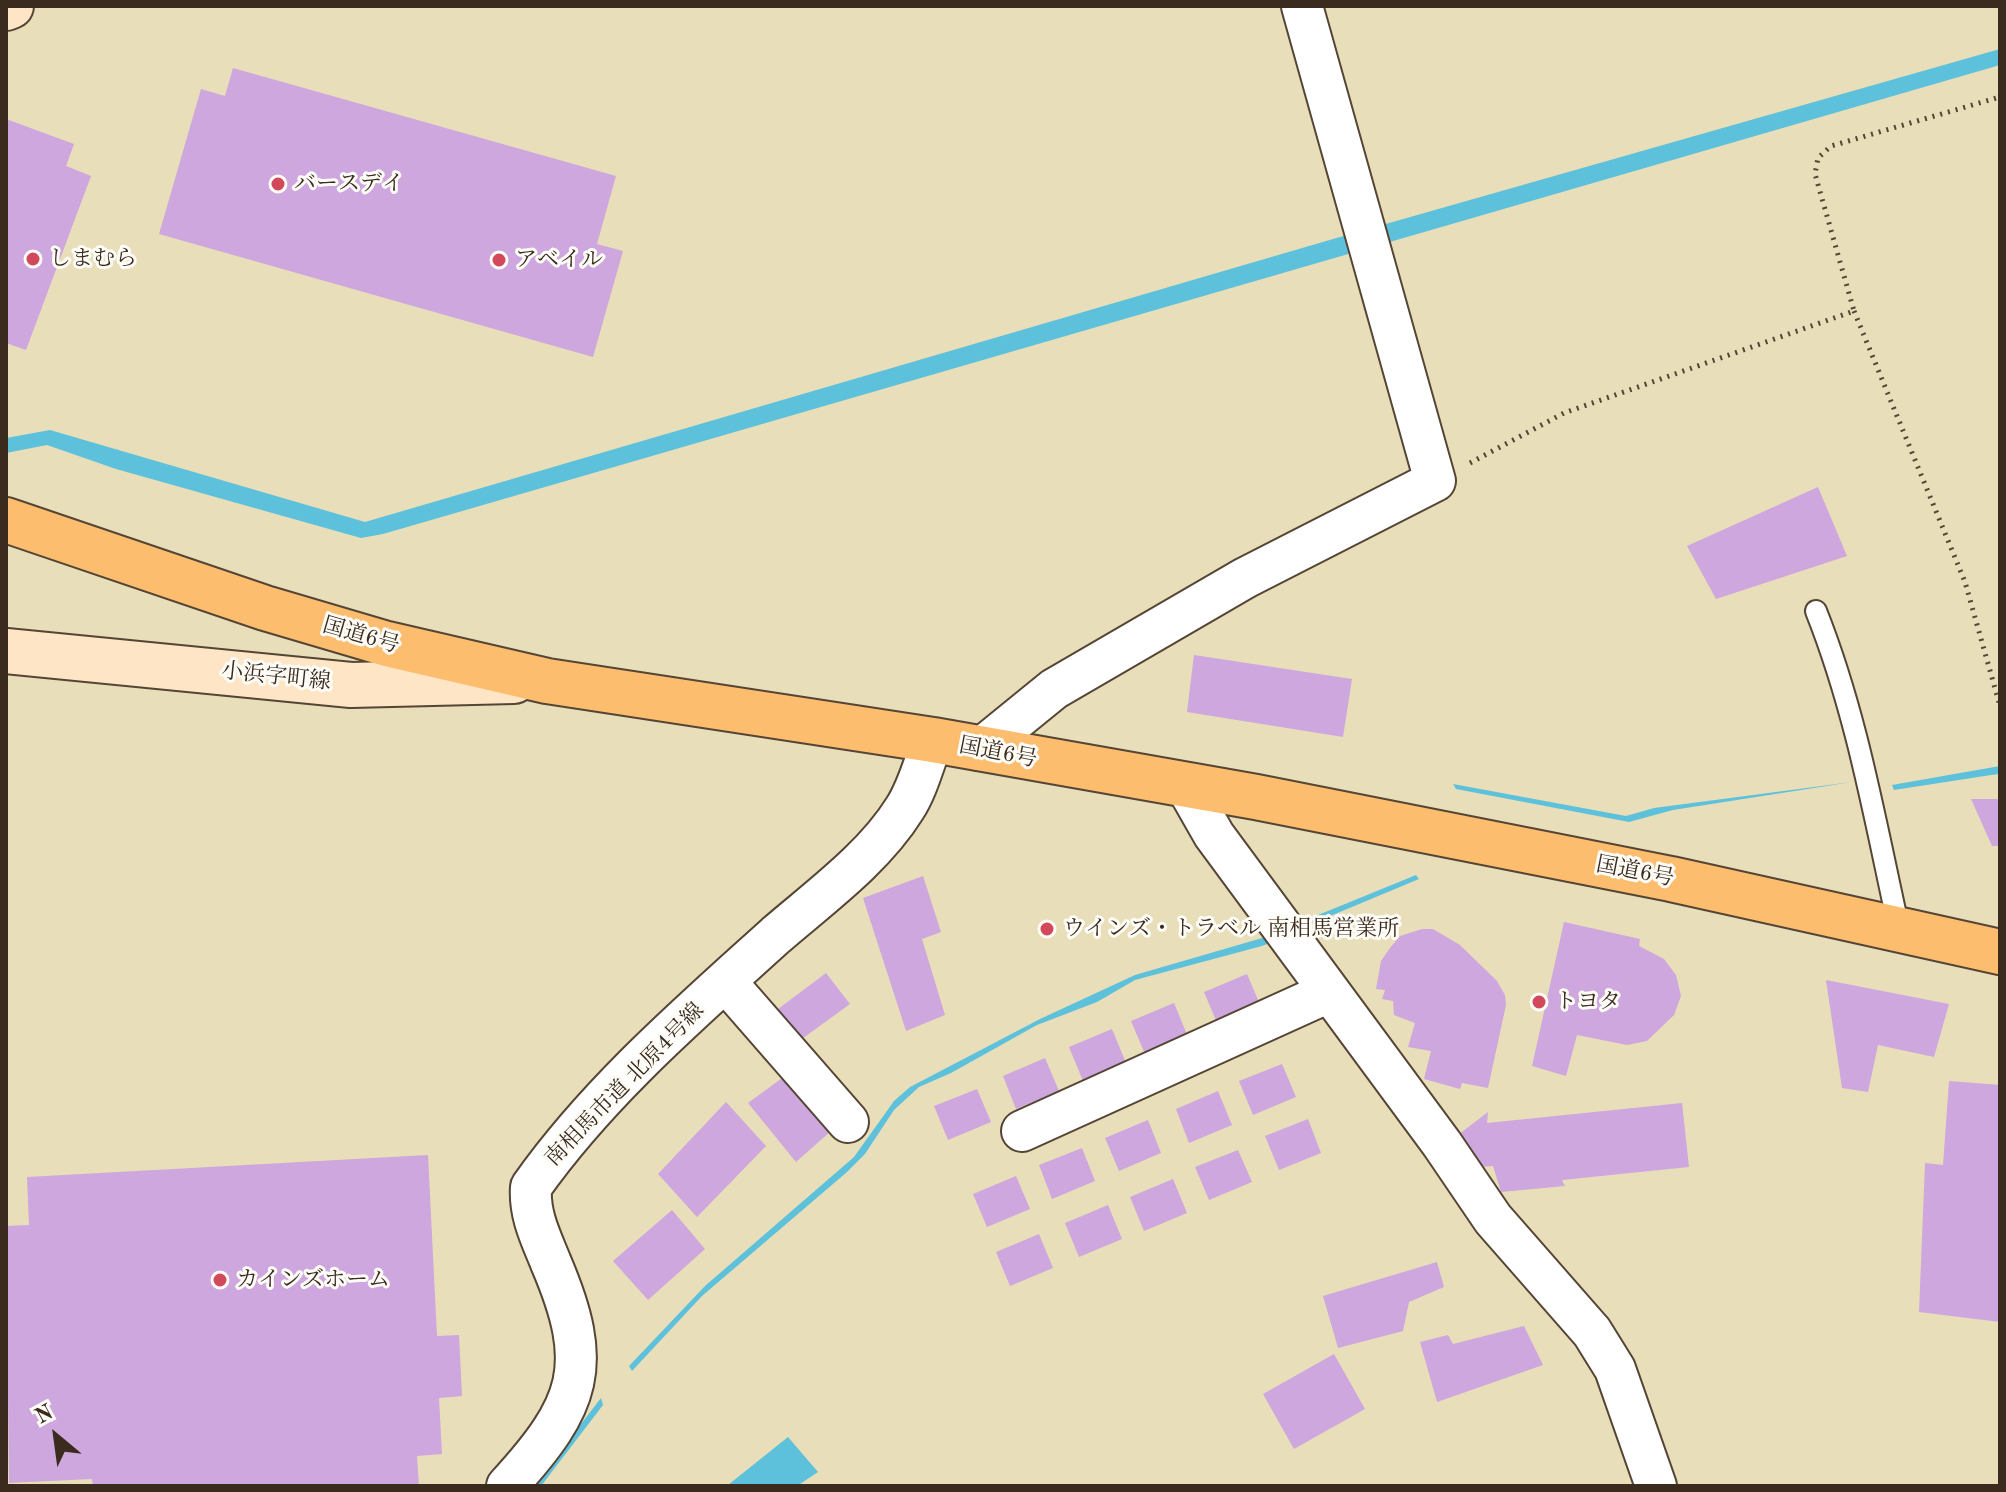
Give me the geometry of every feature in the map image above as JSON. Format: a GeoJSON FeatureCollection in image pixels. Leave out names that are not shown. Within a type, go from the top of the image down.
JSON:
{"type":"FeatureCollection","features":[{"type":"Feature","properties":{"kind":"highway","name":"国道6号"},"geometry":{"type":"LineString","coordinates":[[6,520],[265,608],[387,644],[547,681],[933,740],[1186,786],[1671,879],[2000,952]]}},
{"type":"Feature","properties":{"kind":"main road","name":"小浜字町線"},"geometry":{"type":"LineString","coordinates":[[6,651],[351,685],[547,681]]}},
{"type":"Feature","properties":{"kind":"street"},"geometry":{"type":"LineString","coordinates":[[979,750],[1054,689],[1245,578],[1435,481],[1302,6]]}},
{"type":"Feature","properties":{"kind":"street","name":"南相馬市道 北原4号線"},"geometry":{"type":"LineString","coordinates":[[507,1486],[569,1405],[577,1367],[573,1327],[533,1219],[531,1187],[558,1151],[606,1098],[725,981],[883,838],[907,806],[933,740]]}},
{"type":"Feature","properties":{"kind":"street"},"geometry":{"type":"LineString","coordinates":[[1186,786],[1214,835],[1493,1219],[1592,1332],[1615,1369],[1656,1486]]}},
{"type":"Feature","properties":{"kind":"street"},"geometry":{"type":"LineString","coordinates":[[725,981],[848,1122]]}},
{"type":"Feature","properties":{"kind":"street"},"geometry":{"type":"LineString","coordinates":[[1022,1131],[1329,992]]}},
{"type":"Feature","properties":{"kind":"lane"},"geometry":{"type":"LineString","coordinates":[[1816,611],[1842,680],[1863,757],[1899,929]]}},
{"type":"Feature","properties":{"kind":"path"},"geometry":{"type":"LineString","coordinates":[[2000,97],[1831,146],[1818,158],[1815,174],[1854,311],[1965,582],[2000,706]]}},
{"type":"Feature","properties":{"kind":"path"},"geometry":{"type":"LineString","coordinates":[[1435,481],[1564,413],[1854,311]]}},
{"type":"Feature","properties":{"kind":"water"},"geometry":{"type":"Polygon","coordinates":[[[2000,49],[2000,65],[383,534],[361,538],[116,469],[47,445],[6,453],[6,438],[50,430],[365,522],[1333,239],[2000,49]]]}},
{"type":"Feature","properties":{"kind":"water"},"geometry":{"type":"Polygon","coordinates":[[[2000,766],[2000,774],[1894,790],[1892,785],[2000,766]]]}},
{"type":"Feature","properties":{"kind":"water"},"geometry":{"type":"Polygon","coordinates":[[[1852,782],[1673,810],[1629,822],[1456,789],[1453,784],[1626,816],[1654,808],[1852,782]]]}},
{"type":"Feature","properties":{"kind":"water"},"geometry":{"type":"Polygon","coordinates":[[[1416,875],[1419,879],[1304,927],[1301,922],[1416,875]]]}},
{"type":"Feature","properties":{"kind":"water"},"geometry":{"type":"Polygon","coordinates":[[[1269,936],[1272,942],[1262,946],[1135,980],[1097,1002],[1037,1025],[951,1073],[919,1087],[894,1110],[865,1154],[847,1172],[702,1296],[632,1371],[629,1366],[705,1286],[854,1157],[894,1101],[910,1087],[1040,1019],[1135,975],[1269,936]]]}},
{"type":"Feature","properties":{"kind":"water"},"geometry":{"type":"Polygon","coordinates":[[[601,1398],[603,1405],[541,1486],[533,1486],[601,1398]]]}},
{"type":"Feature","properties":{"kind":"water"},"geometry":{"type":"Polygon","coordinates":[[[788,1437],[818,1472],[797,1486],[728,1485],[788,1437]]]}},
{"type":"Feature","properties":{"kind":"building"},"geometry":{"type":"Polygon","coordinates":[[[233,68],[616,176],[597,244],[623,251],[593,357],[159,234],[201,89],[225,96],[233,68]]]}},
{"type":"Feature","properties":{"kind":"building","name":"しまむら"},"geometry":{"type":"Polygon","coordinates":[[[6,119],[74,144],[66,166],[91,176],[26,350],[6,343],[6,119]]]}},
{"type":"Feature","properties":{"kind":"building"},"geometry":{"type":"Polygon","coordinates":[[[1818,487],[1847,556],[1716,599],[1687,546],[1818,487]]]}},
{"type":"Feature","properties":{"kind":"building"},"geometry":{"type":"Polygon","coordinates":[[[1194,655],[1352,679],[1343,737],[1187,712],[1194,655]]]}},
{"type":"Feature","properties":{"kind":"building"},"geometry":{"type":"Polygon","coordinates":[[[1971,799],[2000,799],[2000,846],[1992,846],[1971,799]]]}},
{"type":"Feature","properties":{"kind":"building"},"geometry":{"type":"Polygon","coordinates":[[[923,876],[941,932],[922,939],[945,1015],[906,1031],[863,898],[923,876]]]}},
{"type":"Feature","properties":{"kind":"building"},"geometry":{"type":"Polygon","coordinates":[[[1564,922],[1640,939],[1639,946],[1664,959],[1676,975],[1681,996],[1674,1015],[1647,1041],[1627,1045],[1577,1035],[1566,1076],[1532,1066],[1564,922]]]}},
{"type":"Feature","properties":{"kind":"building"},"geometry":{"type":"Polygon","coordinates":[[[1433,929],[1460,945],[1497,981],[1505,995],[1506,1005],[1488,1088],[1462,1083],[1460,1089],[1424,1079],[1431,1051],[1408,1047],[1415,1023],[1394,1015],[1393,1001],[1382,999],[1385,990],[1376,989],[1381,961],[1390,948],[1400,936],[1433,929]]]}},
{"type":"Feature","properties":{"kind":"building"},"geometry":{"type":"Polygon","coordinates":[[[826,973],[850,1004],[799,1041],[774,1012],[826,973]]]}},
{"type":"Feature","properties":{"kind":"building"},"geometry":{"type":"Polygon","coordinates":[[[1247,974],[1261,1007],[1218,1025],[1204,992],[1247,974]]]}},
{"type":"Feature","properties":{"kind":"building"},"geometry":{"type":"Polygon","coordinates":[[[1826,980],[1949,1004],[1934,1057],[1878,1045],[1868,1092],[1842,1088],[1826,980]]]}},
{"type":"Feature","properties":{"kind":"building"},"geometry":{"type":"Polygon","coordinates":[[[1174,1003],[1188,1037],[1145,1054],[1131,1021],[1174,1003]]]}},
{"type":"Feature","properties":{"kind":"building"},"geometry":{"type":"Polygon","coordinates":[[[1112,1029],[1126,1063],[1083,1081],[1069,1047],[1112,1029]]]}},
{"type":"Feature","properties":{"kind":"building"},"geometry":{"type":"Polygon","coordinates":[[[1045,1058],[1059,1091],[1016,1109],[1003,1076],[1045,1058]]]}},
{"type":"Feature","properties":{"kind":"building"},"geometry":{"type":"Polygon","coordinates":[[[1282,1064],[1296,1097],[1253,1115],[1239,1081],[1282,1064]]]}},
{"type":"Feature","properties":{"kind":"building"},"geometry":{"type":"Polygon","coordinates":[[[789,1073],[831,1131],[796,1162],[748,1103],[789,1073]]]}},
{"type":"Feature","properties":{"kind":"building"},"geometry":{"type":"Polygon","coordinates":[[[1949,1081],[2000,1085],[2000,1322],[1919,1312],[1925,1163],[1943,1165],[1949,1081]]]}},
{"type":"Feature","properties":{"kind":"building"},"geometry":{"type":"Polygon","coordinates":[[[977,1089],[991,1122],[948,1140],[934,1106],[977,1089]]]}},
{"type":"Feature","properties":{"kind":"building"},"geometry":{"type":"Polygon","coordinates":[[[1218,1091],[1232,1125],[1189,1143],[1176,1109],[1218,1091]]]}},
{"type":"Feature","properties":{"kind":"building"},"geometry":{"type":"Polygon","coordinates":[[[726,1102],[766,1146],[697,1217],[658,1174],[726,1102]]]}},
{"type":"Feature","properties":{"kind":"building"},"geometry":{"type":"Polygon","coordinates":[[[1682,1103],[1689,1167],[1562,1180],[1565,1186],[1501,1192],[1493,1166],[1479,1167],[1458,1135],[1488,1112],[1487,1123],[1682,1103]]]}},
{"type":"Feature","properties":{"kind":"building"},"geometry":{"type":"Polygon","coordinates":[[[1308,1119],[1321,1153],[1279,1170],[1265,1136],[1308,1119]]]}},
{"type":"Feature","properties":{"kind":"building"},"geometry":{"type":"Polygon","coordinates":[[[1148,1120],[1161,1153],[1119,1171],[1105,1138],[1148,1120]]]}},
{"type":"Feature","properties":{"kind":"building"},"geometry":{"type":"Polygon","coordinates":[[[1082,1148],[1095,1181],[1052,1199],[1039,1165],[1082,1148]]]}},
{"type":"Feature","properties":{"kind":"building"},"geometry":{"type":"Polygon","coordinates":[[[1238,1150],[1252,1182],[1209,1200],[1195,1167],[1238,1150]]]}},
{"type":"Feature","properties":{"kind":"building","name":"カインズホーム"},"geometry":{"type":"Polygon","coordinates":[[[428,1155],[437,1336],[459,1335],[462,1396],[439,1398],[442,1454],[417,1456],[419,1486],[93,1486],[92,1479],[9,1483],[6,1226],[29,1225],[27,1177],[428,1155]]]}},
{"type":"Feature","properties":{"kind":"building"},"geometry":{"type":"Polygon","coordinates":[[[1016,1176],[1030,1209],[987,1227],[973,1194],[1016,1176]]]}},
{"type":"Feature","properties":{"kind":"building"},"geometry":{"type":"Polygon","coordinates":[[[1173,1179],[1187,1213],[1144,1231],[1130,1197],[1173,1179]]]}},
{"type":"Feature","properties":{"kind":"building"},"geometry":{"type":"Polygon","coordinates":[[[1108,1205],[1122,1239],[1079,1257],[1065,1223],[1108,1205]]]}},
{"type":"Feature","properties":{"kind":"building"},"geometry":{"type":"Polygon","coordinates":[[[672,1210],[705,1249],[648,1300],[613,1261],[672,1210]]]}},
{"type":"Feature","properties":{"kind":"building"},"geometry":{"type":"Polygon","coordinates":[[[1039,1234],[1053,1268],[1010,1286],[996,1252],[1039,1234]]]}},
{"type":"Feature","properties":{"kind":"building"},"geometry":{"type":"Polygon","coordinates":[[[1437,1262],[1444,1287],[1409,1302],[1403,1331],[1338,1348],[1323,1296],[1437,1262]]]}},
{"type":"Feature","properties":{"kind":"building"},"geometry":{"type":"Polygon","coordinates":[[[1524,1326],[1543,1365],[1437,1402],[1420,1342],[1448,1335],[1453,1344],[1524,1326]]]}},
{"type":"Feature","properties":{"kind":"building"},"geometry":{"type":"Polygon","coordinates":[[[1334,1354],[1365,1409],[1294,1449],[1263,1394],[1334,1354]]]}},
{"type":"Feature","properties":{"kind":"place","name":"バースデイ"},"geometry":{"type":"Point","coordinates":[278,184]}},
{"type":"Feature","properties":{"kind":"place","name":"しまむら"},"geometry":{"type":"Point","coordinates":[33,259]}},
{"type":"Feature","properties":{"kind":"place","name":"アベイル"},"geometry":{"type":"Point","coordinates":[499,260]}},
{"type":"Feature","properties":{"kind":"place","name":"ウインズ・トラベル 南相馬営業所"},"geometry":{"type":"Point","coordinates":[1047,929]}},
{"type":"Feature","properties":{"kind":"place","name":"トヨタ"},"geometry":{"type":"Point","coordinates":[1539,1002]}},
{"type":"Feature","properties":{"kind":"place","name":"カインズホーム"},"geometry":{"type":"Point","coordinates":[220,1280]}}]}
